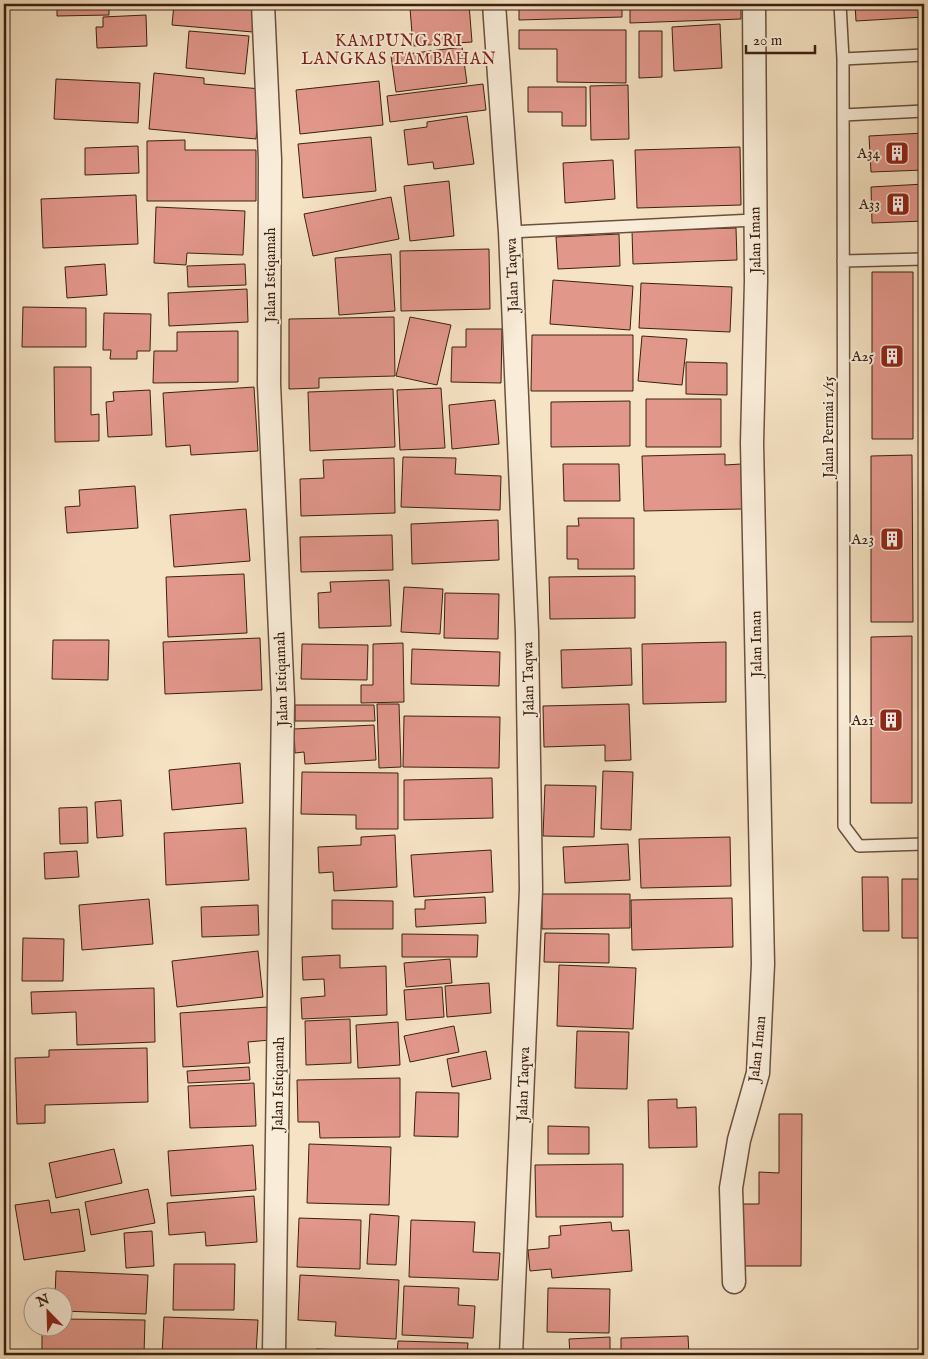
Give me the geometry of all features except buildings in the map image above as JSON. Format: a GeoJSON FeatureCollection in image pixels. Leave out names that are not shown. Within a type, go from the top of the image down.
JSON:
{"type":"FeatureCollection","features":[{"type":"Feature","properties":{"kind":"street","name":"Jalan Istiqamah"},"geometry":{"type":"LineString","coordinates":[[263,4],[270,160],[269,384],[283,700],[274,1355]]}},
{"type":"Feature","properties":{"kind":"street","name":"Jalan Taqwa"},"geometry":{"type":"LineString","coordinates":[[494,4],[510,232],[527,632],[531,889],[511,1355]]}},
{"type":"Feature","properties":{"kind":"street","name":"Jalan Iman"},"geometry":{"type":"LineString","coordinates":[[734,1282],[731,1188],[739,1140],[758,1073],[763,964],[752,443],[756,281],[754,220],[754,4]]}},
{"type":"Feature","properties":{"kind":"lane","name":"Jalan Permai 1/15"},"geometry":{"type":"LineString","coordinates":[[840,4],[843,59],[844,826],[859,846],[924,844]]}},
{"type":"Feature","properties":{"kind":"lane"},"geometry":{"type":"LineString","coordinates":[[843,59],[924,55]]}},
{"type":"Feature","properties":{"kind":"lane"},"geometry":{"type":"LineString","coordinates":[[843,115],[924,111]]}},
{"type":"Feature","properties":{"kind":"lane"},"geometry":{"type":"LineString","coordinates":[[510,232],[754,220]]}},
{"type":"Feature","properties":{"kind":"lane"},"geometry":{"type":"LineString","coordinates":[[843,261],[924,259]]}},
{"type":"Feature","properties":{"kind":"place","name":"A34"},"geometry":{"type":"Point","coordinates":[897,153]}},
{"type":"Feature","properties":{"kind":"place","name":"A33"},"geometry":{"type":"Point","coordinates":[898,204]}},
{"type":"Feature","properties":{"kind":"place","name":"A25"},"geometry":{"type":"Point","coordinates":[892,356]}},
{"type":"Feature","properties":{"kind":"place","name":"A23"},"geometry":{"type":"Point","coordinates":[892,539]}},
{"type":"Feature","properties":{"kind":"place","name":"A21"},"geometry":{"type":"Point","coordinates":[891,720]}},
{"type":"Feature","properties":{"kind":"district","name":"KAMPUNG SRI LANGKAS TAMBAHAN"},"geometry":{"type":"Point","coordinates":[399,49]}}]}
